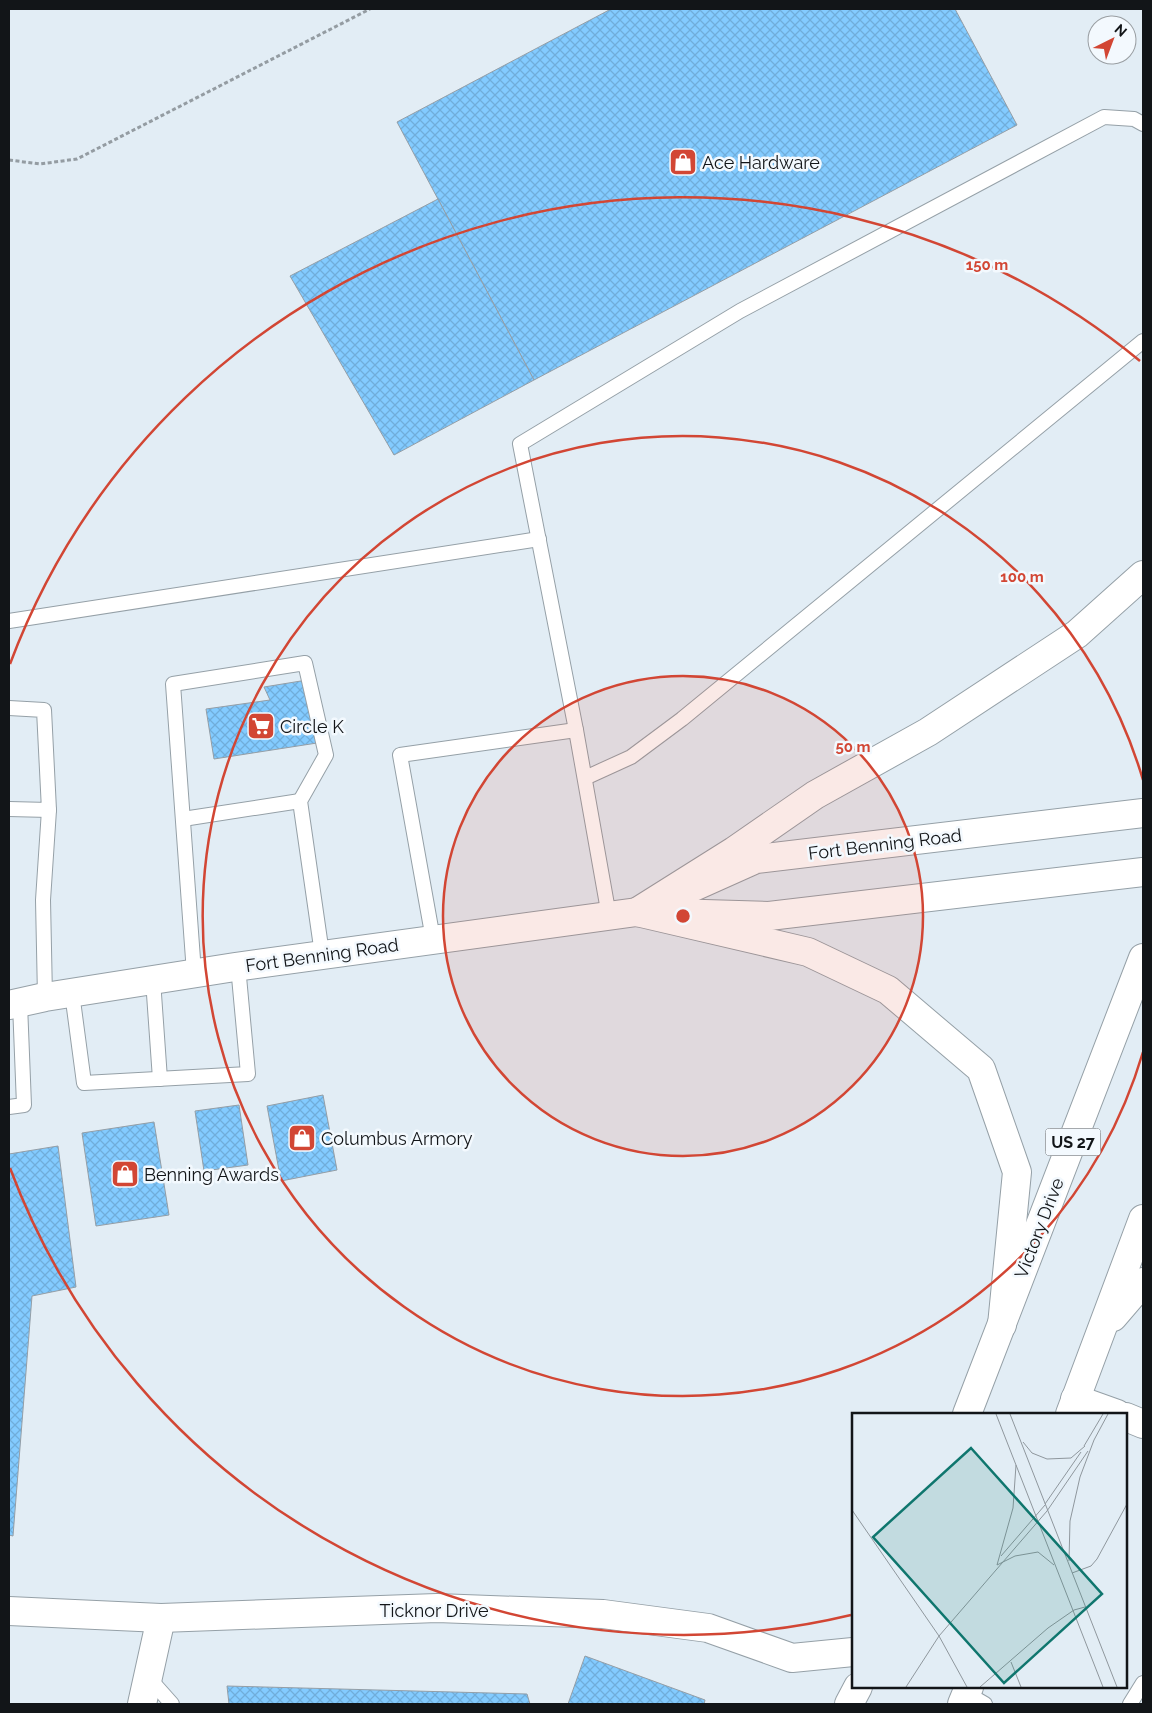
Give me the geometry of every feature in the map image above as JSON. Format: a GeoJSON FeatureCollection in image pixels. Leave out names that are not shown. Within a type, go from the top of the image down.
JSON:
{"type":"FeatureCollection","features":[{"type":"Feature","properties":{"kind":"main road"},"geometry":{"type":"LineString","coordinates":[[638,912],[734,851],[815,796],[928,732],[1069,639],[1143,575]]}},
{"type":"Feature","properties":{"kind":"main road","name":"Fort Benning Road"},"geometry":{"type":"LineString","coordinates":[[638,912],[756,859],[1143,813]]}},
{"type":"Feature","properties":{"kind":"main road","name":"Fort Benning Road"},"geometry":{"type":"LineString","coordinates":[[25,1002],[238,966],[638,912],[769,916],[1143,872]]}},
{"type":"Feature","properties":{"kind":"main road"},"geometry":{"type":"LineString","coordinates":[[638,912],[808,952],[888,990],[982,1069],[1017,1172],[1002,1325]]}},
{"type":"Feature","properties":{"kind":"main road","name":"Victory Drive"},"geometry":{"type":"LineString","coordinates":[[967,1413],[1143,958]]}},
{"type":"Feature","properties":{"kind":"main road"},"geometry":{"type":"LineString","coordinates":[[1111,1413],[1072,1407],[1143,1219]]}},
{"type":"Feature","properties":{"kind":"main road"},"geometry":{"type":"LineString","coordinates":[[1102,1329],[1143,1282]]}},
{"type":"Feature","properties":{"kind":"main road"},"geometry":{"type":"LineString","coordinates":[[1127,1417],[1143,1424]]}},
{"type":"Feature","properties":{"kind":"main road","name":"Ticknor Drive"},"geometry":{"type":"LineString","coordinates":[[9,1611],[160,1618],[437,1608],[603,1614],[708,1628],[792,1658],[852,1652]]}},
{"type":"Feature","properties":{"kind":"main road"},"geometry":{"type":"LineString","coordinates":[[142,1704],[160,1618]]}},
{"type":"Feature","properties":{"kind":"main road"},"geometry":{"type":"LineString","coordinates":[[850,1704],[858,1688]]}},
{"type":"Feature","properties":{"kind":"lane"},"geometry":{"type":"LineString","coordinates":[[609,916],[576,730],[520,444],[740,311],[1104,117],[1134,120],[1143,124]]}},
{"type":"Feature","properties":{"kind":"lane"},"geometry":{"type":"LineString","coordinates":[[585,778],[631,757],[682,719],[1143,341]]}},
{"type":"Feature","properties":{"kind":"lane"},"geometry":{"type":"LineString","coordinates":[[9,620],[539,540]]}},
{"type":"Feature","properties":{"kind":"lane"},"geometry":{"type":"LineString","coordinates":[[194,973],[173,684],[305,663],[326,755],[300,801],[322,954]]}},
{"type":"Feature","properties":{"kind":"lane"},"geometry":{"type":"LineString","coordinates":[[9,708],[44,710],[49,810],[43,900],[25,1002],[24,1105],[9,1106]]}},
{"type":"Feature","properties":{"kind":"lane"},"geometry":{"type":"LineString","coordinates":[[433,939],[400,755],[576,730]]}},
{"type":"Feature","properties":{"kind":"lane"},"geometry":{"type":"LineString","coordinates":[[183,819],[300,801]]}},
{"type":"Feature","properties":{"kind":"lane"},"geometry":{"type":"LineString","coordinates":[[9,809],[49,810]]}},
{"type":"Feature","properties":{"kind":"lane"},"geometry":{"type":"LineString","coordinates":[[72,993],[84,1083],[248,1074],[238,966]]}},
{"type":"Feature","properties":{"kind":"lane"},"geometry":{"type":"LineString","coordinates":[[153,980],[160,1079]]}},
{"type":"Feature","properties":{"kind":"lane"},"geometry":{"type":"LineString","coordinates":[[148,1678],[172,1704]]}},
{"type":"Feature","properties":{"kind":"lane"},"geometry":{"type":"LineString","coordinates":[[1130,1704],[1143,1683]]}},
{"type":"Feature","properties":{"kind":"path"},"geometry":{"type":"LineString","coordinates":[[9,160],[40,164],[77,158],[370,9]]}},
{"type":"Feature","properties":{"kind":"building","name":"Ace Hardware"},"geometry":{"type":"Polygon","coordinates":[[[611,9],[955,9],[1017,125],[534,380],[397,122],[611,9]]]}},
{"type":"Feature","properties":{"kind":"building"},"geometry":{"type":"Polygon","coordinates":[[[438,199],[534,380],[394,455],[290,276],[438,199]]]}},
{"type":"Feature","properties":{"kind":"building","name":"Circle K"},"geometry":{"type":"Polygon","coordinates":[[[307,680],[317,743],[214,759],[206,709],[270,700],[264,687],[307,680]]]}},
{"type":"Feature","properties":{"kind":"building","name":"Columbus Armory"},"geometry":{"type":"Polygon","coordinates":[[[323,1095],[337,1170],[281,1181],[267,1106],[323,1095]]]}},
{"type":"Feature","properties":{"kind":"building"},"geometry":{"type":"Polygon","coordinates":[[[239,1105],[248,1165],[204,1171],[195,1111],[239,1105]]]}},
{"type":"Feature","properties":{"kind":"building","name":"Benning Awards"},"geometry":{"type":"Polygon","coordinates":[[[154,1122],[169,1215],[96,1226],[82,1133],[154,1122]]]}},
{"type":"Feature","properties":{"kind":"building"},"geometry":{"type":"Polygon","coordinates":[[[58,1146],[76,1287],[32,1296],[13,1536],[9,1535],[9,1154],[58,1146]]]}},
{"type":"Feature","properties":{"kind":"building"},"geometry":{"type":"Polygon","coordinates":[[[585,1656],[705,1700],[704,1704],[568,1704],[585,1656]]]}},
{"type":"Feature","properties":{"kind":"building"},"geometry":{"type":"Polygon","coordinates":[[[227,1686],[527,1694],[530,1704],[229,1704],[227,1686]]]}},
{"type":"Feature","properties":{"kind":"place","name":"Ace Hardware"},"geometry":{"type":"Point","coordinates":[683,162]}},
{"type":"Feature","properties":{"kind":"place","name":"Circle K"},"geometry":{"type":"Point","coordinates":[261,726]}},
{"type":"Feature","properties":{"kind":"place","name":"Columbus Armory"},"geometry":{"type":"Point","coordinates":[302,1138]}},
{"type":"Feature","properties":{"kind":"place","name":"Benning Awards"},"geometry":{"type":"Point","coordinates":[125,1174]}}]}
